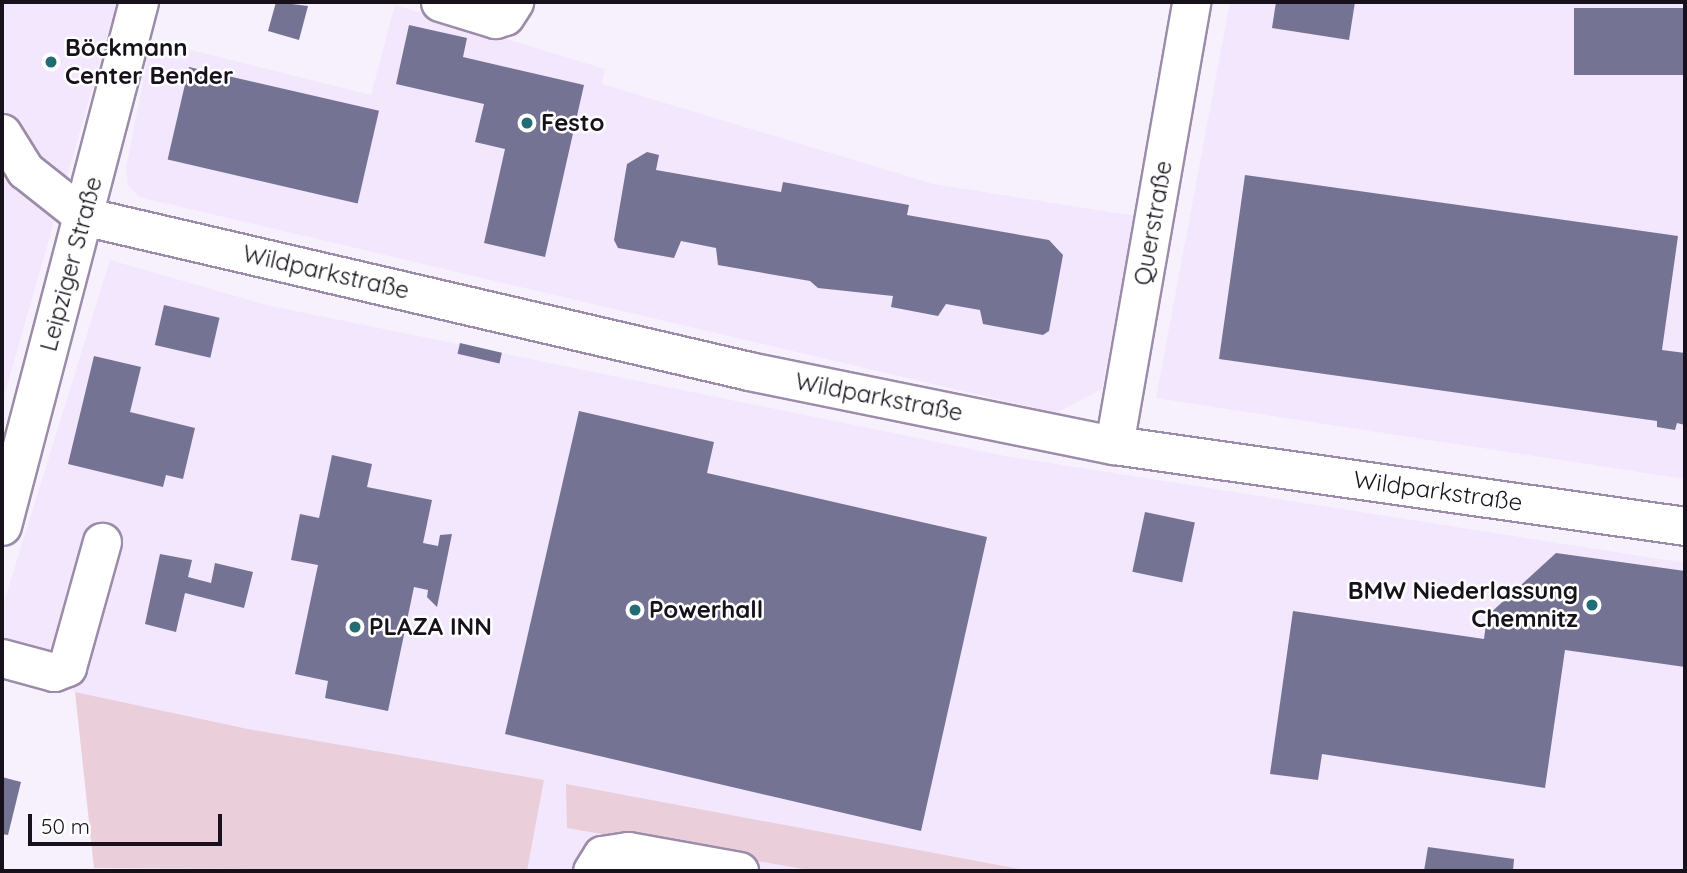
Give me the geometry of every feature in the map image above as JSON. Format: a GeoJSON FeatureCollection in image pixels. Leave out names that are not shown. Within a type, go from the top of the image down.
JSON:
{"type":"FeatureCollection","features":[{"type":"Feature","properties":{"kind":"main road","name":"Leipziger Straße"},"geometry":{"type":"LineString","coordinates":[[2,526],[10,463],[83,216],[139,2]]}},
{"type":"Feature","properties":{"kind":"street"},"geometry":{"type":"LineString","coordinates":[[440,2],[495,19],[505,16],[514,2]]}},
{"type":"Feature","properties":{"kind":"street","name":"Querstraße"},"geometry":{"type":"LineString","coordinates":[[1114,445],[1191,2]]}},
{"type":"Feature","properties":{"kind":"street"},"geometry":{"type":"LineString","coordinates":[[2,134],[25,170],[83,216]]}},
{"type":"Feature","properties":{"kind":"street","name":"Wildparkstraße"},"geometry":{"type":"LineString","coordinates":[[83,216],[749,371],[1114,445],[1685,526]]}},
{"type":"Feature","properties":{"kind":"street"},"geometry":{"type":"LineString","coordinates":[[2,658],[54,671],[67,667],[102,542]]}},
{"type":"Feature","properties":{"kind":"street"},"geometry":{"type":"LineString","coordinates":[[592,871],[602,855],[628,851],[739,871]]}},
{"type":"Feature","properties":{"kind":"shaded area"},"geometry":{"type":"Polygon","coordinates":[[[2,2],[117,2],[2,403],[2,2]]]}},
{"type":"Feature","properties":{"kind":"shaded area"},"geometry":{"type":"Polygon","coordinates":[[[1230,2],[1685,2],[1685,479],[1156,398],[1230,2]]]}},
{"type":"Feature","properties":{"kind":"shaded area"},"geometry":{"type":"Polygon","coordinates":[[[395,5],[605,69],[602,84],[933,184],[1135,216],[1102,389],[1056,413],[139,197],[128,185],[126,169],[151,40],[371,95],[395,5]]]}},
{"type":"Feature","properties":{"kind":"shaded area"},"geometry":{"type":"Polygon","coordinates":[[[110,260],[266,305],[1005,456],[1685,563],[1685,871],[527,871],[544,781],[248,729],[75,692],[2,662],[2,609],[110,260]]]}},
{"type":"Feature","properties":{"kind":"shaded area"},"geometry":{"type":"Polygon","coordinates":[[[75,692],[248,729],[544,780],[527,871],[94,868],[75,692]]]}},
{"type":"Feature","properties":{"kind":"shaded area"},"geometry":{"type":"Polygon","coordinates":[[[566,784],[1030,871],[815,871],[567,828],[566,784]]]}},
{"type":"Feature","properties":{"kind":"building"},"geometry":{"type":"Polygon","coordinates":[[[276,2],[308,6],[299,40],[268,31],[276,2]]]}},
{"type":"Feature","properties":{"kind":"building"},"geometry":{"type":"Polygon","coordinates":[[[1276,2],[1355,2],[1349,40],[1272,28],[1276,2]]]}},
{"type":"Feature","properties":{"kind":"building"},"geometry":{"type":"Polygon","coordinates":[[[1574,8],[1685,8],[1685,75],[1574,75],[1574,8]]]}},
{"type":"Feature","properties":{"kind":"building","name":"Festo"},"geometry":{"type":"Polygon","coordinates":[[[409,25],[467,38],[463,57],[584,85],[545,257],[484,243],[505,149],[475,142],[484,104],[396,84],[409,25]]]}},
{"type":"Feature","properties":{"kind":"building"},"geometry":{"type":"Polygon","coordinates":[[[189,67],[379,111],[358,203],[168,160],[189,67]]]}},
{"type":"Feature","properties":{"kind":"building"},"geometry":{"type":"Polygon","coordinates":[[[647,152],[659,155],[656,170],[781,192],[783,182],[909,205],[907,215],[1049,240],[1063,255],[1049,331],[1043,335],[983,324],[980,310],[946,304],[938,316],[891,307],[893,296],[818,288],[810,281],[718,265],[716,248],[681,241],[674,258],[618,248],[614,240],[627,164],[647,152]]]}},
{"type":"Feature","properties":{"kind":"building"},"geometry":{"type":"Polygon","coordinates":[[[1245,175],[1678,236],[1662,350],[1685,353],[1685,425],[1677,423],[1675,430],[1657,427],[1657,421],[1219,359],[1245,175]]]}},
{"type":"Feature","properties":{"kind":"building"},"geometry":{"type":"Polygon","coordinates":[[[164,305],[220,318],[210,358],[155,345],[164,305]]]}},
{"type":"Feature","properties":{"kind":"building"},"geometry":{"type":"Polygon","coordinates":[[[460,343],[502,353],[499,363],[458,354],[460,343]]]}},
{"type":"Feature","properties":{"kind":"building"},"geometry":{"type":"Polygon","coordinates":[[[94,356],[141,367],[130,412],[195,428],[183,479],[166,475],[163,487],[68,464],[94,356]]]}},
{"type":"Feature","properties":{"kind":"building"},"geometry":{"type":"Polygon","coordinates":[[[579,411],[714,442],[707,473],[987,537],[921,831],[505,734],[579,411]]]}},
{"type":"Feature","properties":{"kind":"building","name":"PLAZA INN"},"geometry":{"type":"Polygon","coordinates":[[[332,455],[372,464],[367,487],[432,500],[423,543],[438,546],[440,535],[452,534],[437,607],[427,597],[428,590],[414,587],[388,711],[325,698],[328,681],[295,674],[318,565],[291,560],[300,514],[319,518],[332,455]]]}},
{"type":"Feature","properties":{"kind":"building"},"geometry":{"type":"Polygon","coordinates":[[[1145,512],[1195,523],[1182,582],[1132,572],[1145,512]]]}},
{"type":"Feature","properties":{"kind":"building"},"geometry":{"type":"Polygon","coordinates":[[[1556,553],[1685,571],[1685,667],[1565,650],[1545,788],[1322,754],[1318,780],[1270,774],[1293,611],[1484,639],[1487,616],[1556,553]]]}},
{"type":"Feature","properties":{"kind":"building"},"geometry":{"type":"Polygon","coordinates":[[[160,554],[192,560],[188,577],[211,583],[215,563],[253,572],[244,608],[185,593],[176,632],[145,624],[160,554]]]}},
{"type":"Feature","properties":{"kind":"building"},"geometry":{"type":"Polygon","coordinates":[[[2,777],[21,782],[8,835],[2,834],[2,777]]]}},
{"type":"Feature","properties":{"kind":"building"},"geometry":{"type":"Polygon","coordinates":[[[1428,847],[1514,859],[1513,871],[1424,871],[1428,847]]]}},
{"type":"Feature","properties":{"kind":"place","name":"Böckmann Center Bender"},"geometry":{"type":"Point","coordinates":[51,62]}},
{"type":"Feature","properties":{"kind":"place","name":"Festo"},"geometry":{"type":"Point","coordinates":[527,123]}},
{"type":"Feature","properties":{"kind":"place","name":"BMW Niederlassung Chemnitz"},"geometry":{"type":"Point","coordinates":[1592,605]}},
{"type":"Feature","properties":{"kind":"place","name":"Powerhall"},"geometry":{"type":"Point","coordinates":[635,610]}},
{"type":"Feature","properties":{"kind":"place","name":"PLAZA INN"},"geometry":{"type":"Point","coordinates":[355,627]}}]}
